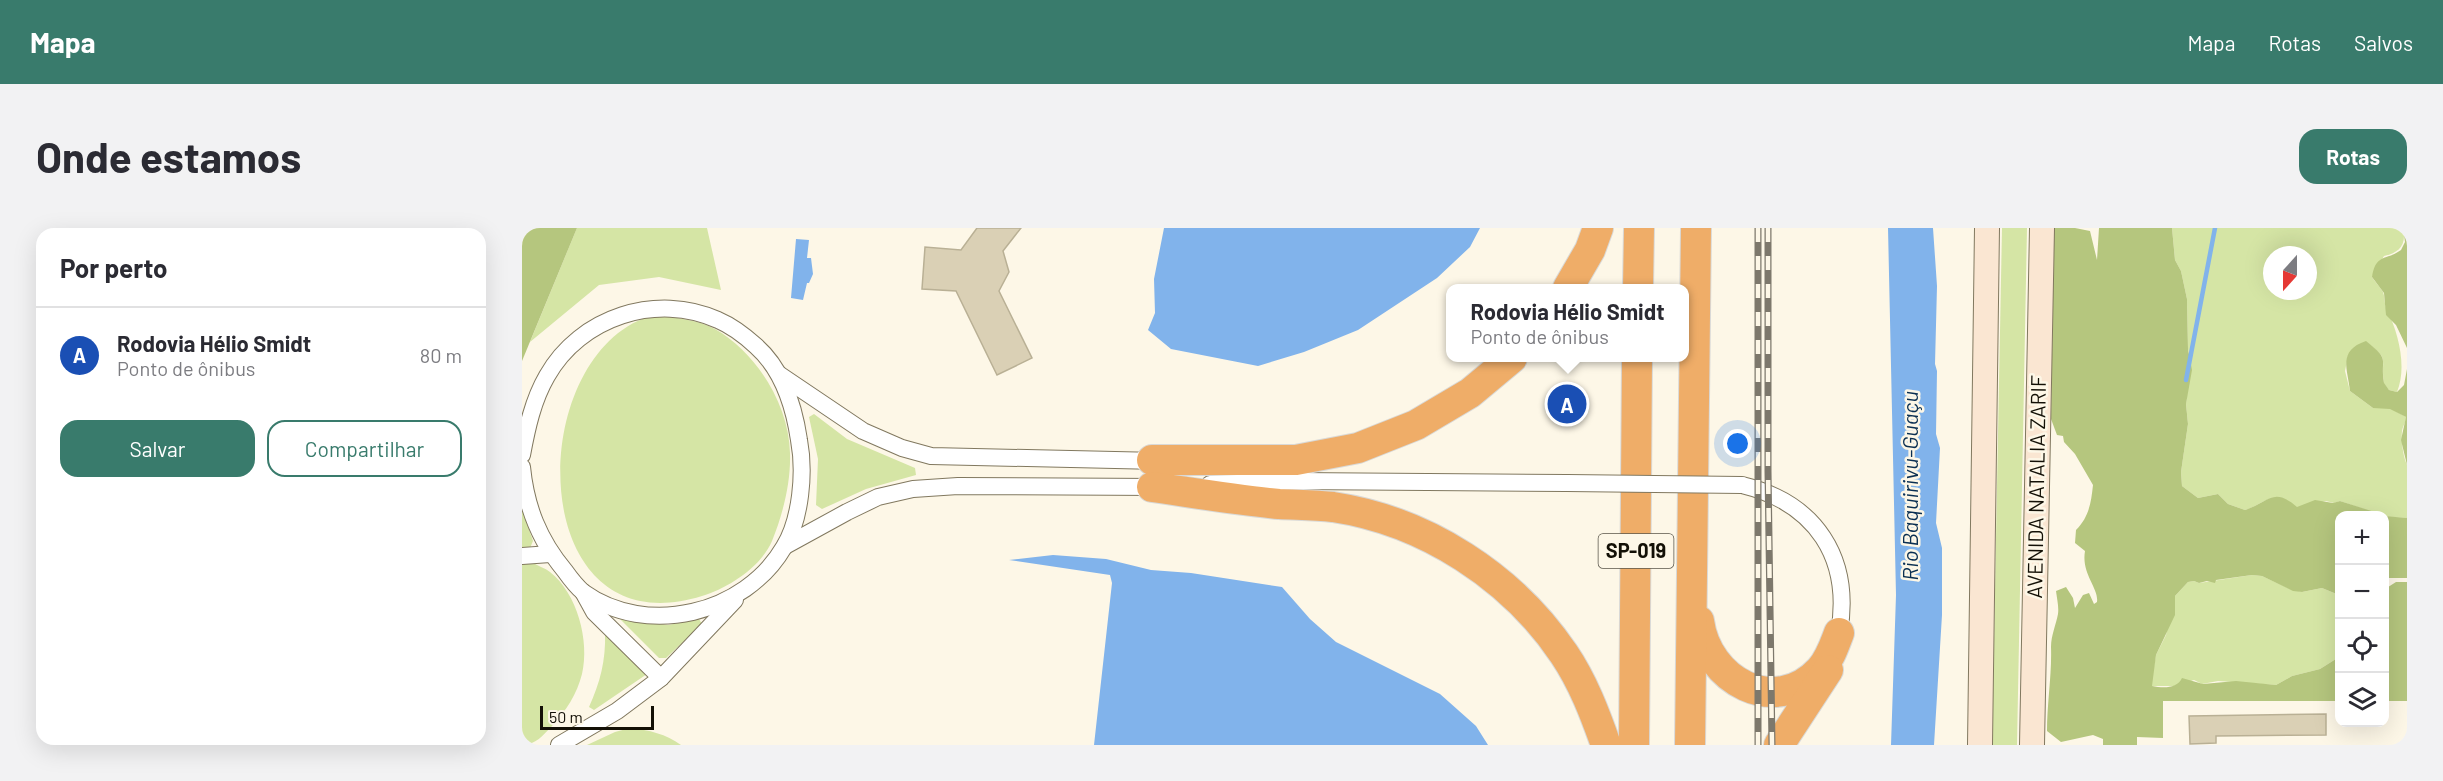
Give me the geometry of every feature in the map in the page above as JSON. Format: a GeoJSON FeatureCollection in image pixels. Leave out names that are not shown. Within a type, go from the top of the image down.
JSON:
{"type":"FeatureCollection","features":[{"type":"Feature","properties":{"kind":"highway"},"geometry":{"type":"LineString","coordinates":[[1570,284],[1590,250],[1598,228]]}},
{"type":"Feature","properties":{"kind":"highway"},"geometry":{"type":"LineString","coordinates":[[1638,228],[1638,284]]}},
{"type":"Feature","properties":{"kind":"highway","name":"SP-019"},"geometry":{"type":"LineString","coordinates":[[1690,745],[1696,228]]}},
{"type":"Feature","properties":{"kind":"highway"},"geometry":{"type":"LineString","coordinates":[[1152,473],[1296,460],[1358,448],[1425,420],[1470,393],[1506,362]]}},
{"type":"Feature","properties":{"kind":"highway","name":"SP-019"},"geometry":{"type":"LineString","coordinates":[[1634,745],[1637,362]]}},
{"type":"Feature","properties":{"kind":"highway"},"geometry":{"type":"LineString","coordinates":[[1152,473],[1277,504],[1333,507],[1388,520],[1440,542],[1488,572],[1530,610],[1565,655],[1592,704],[1606,745]]}},
{"type":"Feature","properties":{"kind":"highway"},"geometry":{"type":"LineString","coordinates":[[1691,560],[1701,636],[1705,648],[1719,668],[1740,683],[1751,688],[1773,691],[1803,683],[1827,661],[1839,633]]}},
{"type":"Feature","properties":{"kind":"highway"},"geometry":{"type":"LineString","coordinates":[[1779,745],[1832,662],[1839,633]]}},
{"type":"Feature","properties":{"kind":"main road"},"geometry":{"type":"LineString","coordinates":[[1980,745],[1987,228]]}},
{"type":"Feature","properties":{"kind":"main road","name":"AVENIDA NATALIA ZARIF"},"geometry":{"type":"LineString","coordinates":[[2032,745],[2042,228]]}},
{"type":"Feature","properties":{"kind":"street"},"geometry":{"type":"LineString","coordinates":[[522,455],[526,430],[547,376],[575,342],[620,314],[658,308],[692,310],[719,320],[744,336],[765,354],[780,375],[797,425],[803,460],[798,507],[785,546],[764,574],[743,591],[661,678],[617,711],[559,745]]}},
{"type":"Feature","properties":{"kind":"street"},"geometry":{"type":"LineString","coordinates":[[780,375],[863,431],[902,448],[931,456],[1069,461],[1152,473],[1296,481],[1742,485],[1780,498],[1811,522],[1824,538],[1833,555],[1841,584],[1843,614],[1839,633]]}},
{"type":"Feature","properties":{"kind":"street"},"geometry":{"type":"LineString","coordinates":[[522,467],[525,491],[532,516],[550,554],[583,592],[594,612],[661,678]]}},
{"type":"Feature","properties":{"kind":"street"},"geometry":{"type":"LineString","coordinates":[[785,546],[878,497],[913,489],[1152,473],[1296,481]]}},
{"type":"Feature","properties":{"kind":"street"},"geometry":{"type":"LineString","coordinates":[[522,556],[550,554]]}},
{"type":"Feature","properties":{"kind":"street"},"geometry":{"type":"LineString","coordinates":[[583,592],[614,607],[662,616],[689,614],[711,607],[743,591]]}},
{"type":"Feature","properties":{"kind":"green space"},"geometry":{"type":"Polygon","coordinates":[[[522,228],[577,228],[522,361],[522,228]]]}},
{"type":"Feature","properties":{"kind":"green space"},"geometry":{"type":"Polygon","coordinates":[[[577,228],[707,228],[721,290],[659,277],[599,285],[530,342],[577,228]]]}},
{"type":"Feature","properties":{"kind":"green space"},"geometry":{"type":"Polygon","coordinates":[[[2002,228],[2027,228],[2017,745],[1992,745],[2002,228]]]}},
{"type":"Feature","properties":{"kind":"green space"},"geometry":{"type":"Polygon","coordinates":[[[2054,228],[2090,231],[2097,260],[2099,228],[2172,228],[2175,260],[2181,271],[2187,299],[2188,349],[2192,370],[2186,404],[2188,424],[2181,472],[2182,486],[2198,498],[2218,494],[2228,504],[2245,510],[2276,497],[2289,501],[2297,507],[2315,500],[2333,503],[2340,501],[2371,511],[2335,511],[2335,593],[2322,588],[2302,592],[2293,591],[2262,576],[2252,575],[2216,580],[2215,583],[2188,582],[2175,596],[2175,615],[2156,655],[2152,686],[2173,686],[2182,678],[2203,684],[2236,681],[2276,685],[2292,676],[2320,669],[2335,660],[2335,701],[2163,701],[2163,738],[2137,737],[2137,745],[2103,745],[2103,739],[2093,735],[2061,742],[2047,731],[2051,643],[2058,611],[2056,591],[2066,587],[2073,598],[2075,608],[2083,595],[2089,593],[2094,604],[2097,602],[2085,567],[2085,551],[2075,543],[2076,530],[2089,509],[2093,485],[2075,454],[2064,442],[2063,436],[2057,435],[2051,419],[2054,228]]]}},
{"type":"Feature","properties":{"kind":"green space"},"geometry":{"type":"Polygon","coordinates":[[[2172,228],[2403,228],[2403,244],[2394,253],[2384,256],[2372,277],[2383,292],[2386,308],[2398,340],[2401,372],[2397,392],[2389,390],[2384,384],[2382,356],[2366,342],[2348,356],[2345,371],[2350,391],[2373,408],[2390,408],[2406,417],[2402,439],[2407,465],[2407,518],[2389,517],[2389,511],[2369,511],[2340,501],[2334,503],[2326,501],[2297,508],[2282,498],[2271,498],[2245,510],[2228,504],[2218,494],[2198,498],[2182,486],[2181,472],[2188,424],[2186,404],[2191,359],[2188,349],[2187,299],[2181,271],[2175,260],[2172,228]]]}},
{"type":"Feature","properties":{"kind":"green space"},"geometry":{"type":"Polygon","coordinates":[[[2403,228],[2407,228],[2407,348],[2396,325],[2386,315],[2384,293],[2372,277],[2379,261],[2401,250],[2405,242],[2403,228]]]}},
{"type":"Feature","properties":{"kind":"green space"},"geometry":{"type":"Polygon","coordinates":[[[654,315],[685,319],[715,329],[730,339],[757,366],[777,399],[784,417],[790,464],[786,498],[776,531],[767,550],[752,568],[733,582],[702,596],[643,601],[600,581],[573,541],[561,490],[564,434],[580,382],[611,339],[654,315]]]}},
{"type":"Feature","properties":{"kind":"green space"},"geometry":{"type":"Polygon","coordinates":[[[2366,341],[2382,356],[2384,383],[2389,390],[2397,392],[2404,385],[2407,369],[2407,465],[2401,440],[2406,417],[2390,409],[2373,408],[2350,391],[2346,362],[2348,355],[2357,345],[2366,341]]]}},
{"type":"Feature","properties":{"kind":"green space"},"geometry":{"type":"Polygon","coordinates":[[[814,414],[847,439],[915,468],[916,475],[866,489],[822,509],[816,505],[818,459],[809,417],[814,414]]]}},
{"type":"Feature","properties":{"kind":"green space"},"geometry":{"type":"Polygon","coordinates":[[[522,509],[533,541],[530,548],[522,549],[522,509]]]}},
{"type":"Feature","properties":{"kind":"green space"},"geometry":{"type":"Polygon","coordinates":[[[2389,516],[2407,518],[2407,578],[2389,578],[2389,516]]]}},
{"type":"Feature","properties":{"kind":"green space"},"geometry":{"type":"Polygon","coordinates":[[[533,563],[548,571],[568,592],[583,633],[584,661],[577,688],[562,714],[539,739],[522,745],[522,564],[533,563]]]}},
{"type":"Feature","properties":{"kind":"green space"},"geometry":{"type":"Polygon","coordinates":[[[2252,575],[2262,576],[2302,592],[2322,588],[2335,593],[2335,660],[2320,669],[2292,676],[2276,685],[2218,681],[2202,684],[2194,680],[2174,686],[2152,686],[2156,655],[2166,635],[2175,596],[2188,582],[2199,583],[2252,575]]]}},
{"type":"Feature","properties":{"kind":"green space"},"geometry":{"type":"Polygon","coordinates":[[[2396,582],[2407,582],[2407,701],[2389,701],[2389,586],[2396,582]]]}},
{"type":"Feature","properties":{"kind":"green space"},"geometry":{"type":"Polygon","coordinates":[[[622,616],[668,625],[699,619],[702,624],[666,658],[659,658],[620,619],[622,616]]]}},
{"type":"Feature","properties":{"kind":"green space"},"geometry":{"type":"Polygon","coordinates":[[[605,633],[647,674],[594,710],[589,707],[601,671],[605,633]]]}},
{"type":"Feature","properties":{"kind":"green space"},"geometry":{"type":"Polygon","coordinates":[[[630,728],[657,733],[681,745],[587,745],[630,728]]]}},
{"type":"Feature","properties":{"kind":"water"},"geometry":{"type":"Polygon","coordinates":[[[1164,228],[1480,228],[1470,247],[1437,278],[1358,330],[1304,352],[1258,366],[1171,349],[1148,330],[1155,313],[1154,279],[1164,228]]]}},
{"type":"Feature","properties":{"kind":"water","name":"Rio Baquirivu-Guaçu"},"geometry":{"type":"Polygon","coordinates":[[[1888,228],[1933,228],[1937,286],[1936,434],[1940,448],[1936,523],[1942,548],[1942,615],[1934,745],[1891,745],[1896,595],[1888,228]]]}},
{"type":"Feature","properties":{"kind":"water"},"geometry":{"type":"Polygon","coordinates":[[[796,239],[809,240],[807,258],[811,258],[813,274],[807,283],[803,300],[791,298],[796,239]]]}},
{"type":"Feature","properties":{"kind":"water"},"geometry":{"type":"Polygon","coordinates":[[[1053,555],[1106,559],[1151,570],[1191,573],[1282,587],[1310,619],[1336,642],[1440,694],[1476,726],[1488,745],[1094,745],[1112,583],[1110,575],[1009,560],[1053,555]]]}},
{"type":"Feature","properties":{"kind":"building"},"geometry":{"type":"Polygon","coordinates":[[[977,228],[1021,228],[1003,251],[1009,272],[999,291],[1032,358],[997,375],[956,291],[922,289],[925,247],[961,250],[977,228]]]}},
{"type":"Feature","properties":{"kind":"building"},"geometry":{"type":"Polygon","coordinates":[[[2326,714],[2326,735],[2216,736],[2216,743],[2190,744],[2189,716],[2326,714]]]}},
{"type":"Feature","properties":{"kind":"waterway"},"geometry":{"type":"LineString","coordinates":[[2186,380],[2215,228]]}},
{"type":"Feature","properties":{"kind":"railway"},"geometry":{"type":"LineString","coordinates":[[1758,228],[1758,745]]}},
{"type":"Feature","properties":{"kind":"railway"},"geometry":{"type":"LineString","coordinates":[[1768,228],[1768,471],[1772,745]]}},
{"type":"Feature","properties":{"kind":"place","name":"Rodovia Hélio Smidt"},"geometry":{"type":"Point","coordinates":[1567,404]}}]}
